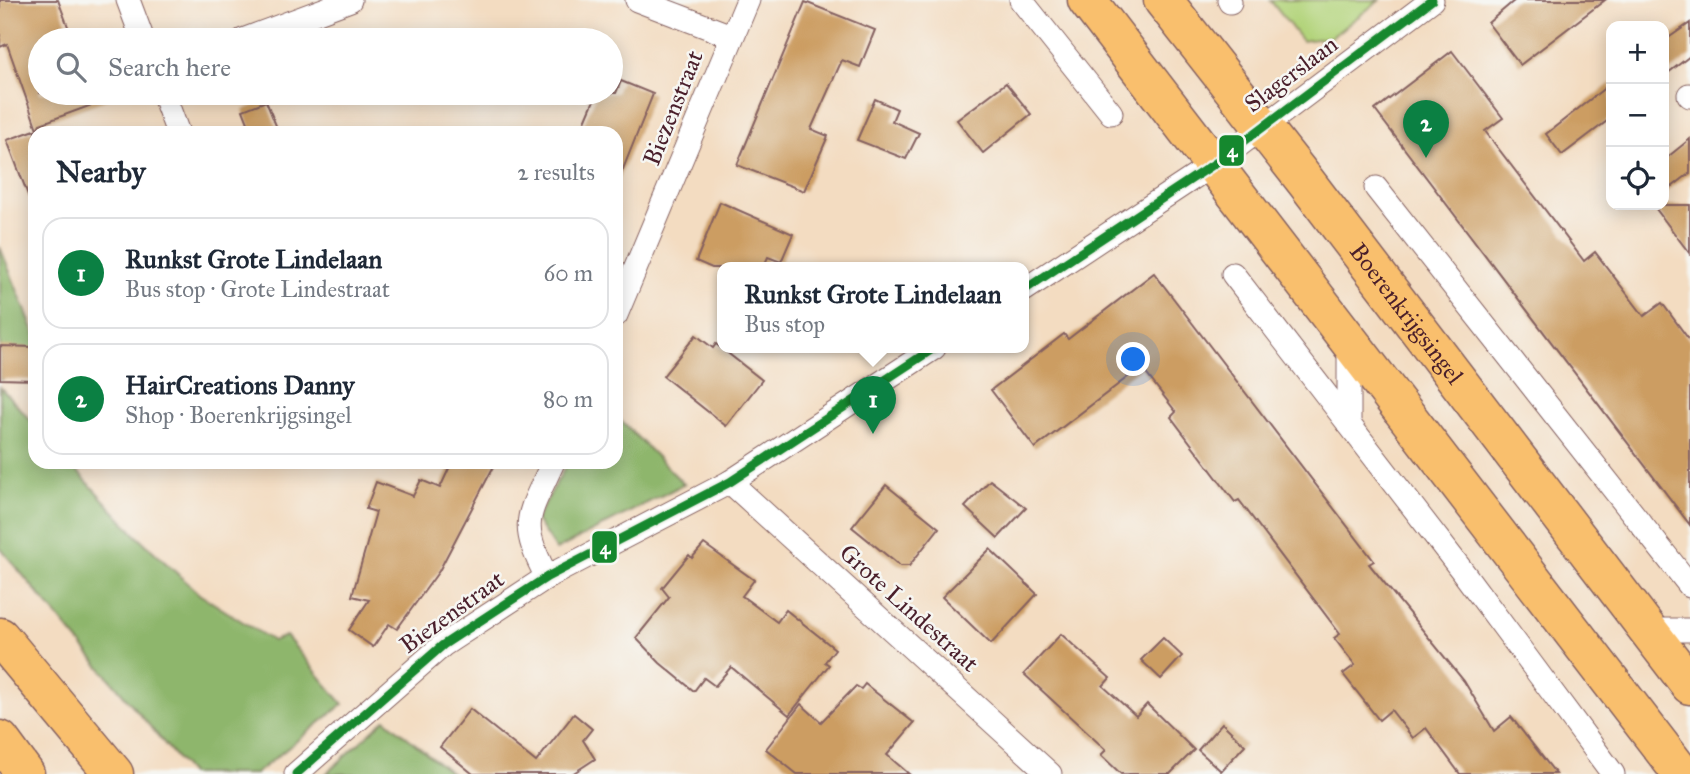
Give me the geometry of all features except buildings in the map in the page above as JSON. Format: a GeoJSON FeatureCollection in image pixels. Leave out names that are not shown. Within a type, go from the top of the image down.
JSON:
{"type":"FeatureCollection","features":[{"type":"Feature","properties":{"kind":"highway"},"geometry":{"type":"LineString","coordinates":[[1087,0],[1682,774]]}},
{"type":"Feature","properties":{"kind":"highway","name":"Boerenkrijgsingel"},"geometry":{"type":"LineString","coordinates":[[1163,0],[1317,196],[1690,685]]}},
{"type":"Feature","properties":{"kind":"highway"},"geometry":{"type":"LineString","coordinates":[[0,637],[114,774]]}},
{"type":"Feature","properties":{"kind":"highway"},"geometry":{"type":"LineString","coordinates":[[0,740],[25,774]]}},
{"type":"Feature","properties":{"kind":"street"},"geometry":{"type":"LineString","coordinates":[[128,0],[138,28]]}},
{"type":"Feature","properties":{"kind":"street"},"geometry":{"type":"LineString","coordinates":[[275,28],[349,0]]}},
{"type":"Feature","properties":{"kind":"street"},"geometry":{"type":"LineString","coordinates":[[637,0],[731,36]]}},
{"type":"Feature","properties":{"kind":"street","name":"Biezenstraat"},"geometry":{"type":"LineString","coordinates":[[623,298],[748,0]]}},
{"type":"Feature","properties":{"kind":"street"},"geometry":{"type":"LineString","coordinates":[[1021,0],[1111,113]]}},
{"type":"Feature","properties":{"kind":"street","name":"Slagerslaan"},"geometry":{"type":"LineString","coordinates":[[1214,164],[1432,0]]}},
{"type":"Feature","properties":{"kind":"street"},"geometry":{"type":"LineString","coordinates":[[168,105],[175,126]]}},
{"type":"Feature","properties":{"kind":"street"},"geometry":{"type":"LineString","coordinates":[[1029,287],[1214,164]]}},
{"type":"Feature","properties":{"kind":"street"},"geometry":{"type":"LineString","coordinates":[[1376,188],[1690,586]]}},
{"type":"Feature","properties":{"kind":"street"},"geometry":{"type":"LineString","coordinates":[[1233,274],[1613,774]]}},
{"type":"Feature","properties":{"kind":"street"},"geometry":{"type":"LineString","coordinates":[[1349,341],[1349,424]]}},
{"type":"Feature","properties":{"kind":"street"},"geometry":{"type":"LineString","coordinates":[[550,469],[528,518],[530,547],[547,577],[730,482],[926,353]]}},
{"type":"Feature","properties":{"kind":"street","name":"Grote Lindestraat"},"geometry":{"type":"LineString","coordinates":[[730,482],[1050,774]]}},
{"type":"Feature","properties":{"kind":"street","name":"Biezenstraat"},"geometry":{"type":"LineString","coordinates":[[296,774],[443,645],[547,577]]}},
{"type":"Feature","properties":{"kind":"street"},"geometry":{"type":"LineString","coordinates":[[1647,630],[1690,630]]}},
{"type":"Feature","properties":{"kind":"green space"},"geometry":{"type":"Polygon","coordinates":[[[1270,0],[1380,0],[1331,37],[1302,41],[1270,0]]]}},
{"type":"Feature","properties":{"kind":"green space"},"geometry":{"type":"Polygon","coordinates":[[[0,247],[28,317],[28,361],[0,380],[0,247]]]}},
{"type":"Feature","properties":{"kind":"green space"},"geometry":{"type":"Polygon","coordinates":[[[0,387],[28,417],[28,469],[75,469],[135,534],[199,594],[273,641],[286,636],[343,704],[255,774],[190,774],[0,548],[0,387]]]}},
{"type":"Feature","properties":{"kind":"green space"},"geometry":{"type":"Polygon","coordinates":[[[623,423],[684,484],[556,550],[536,520],[564,469],[623,469],[623,423]]]}},
{"type":"Feature","properties":{"kind":"green space"},"geometry":{"type":"Polygon","coordinates":[[[385,719],[452,774],[326,774],[385,719]]]}},
{"type":"Feature","properties":{"kind":"transit line","name":"4"},"geometry":{"type":"LineString","coordinates":[[1029,287],[1214,164],[1432,0]]}},
{"type":"Feature","properties":{"kind":"transit line","name":"4"},"geometry":{"type":"LineString","coordinates":[[296,774],[443,645],[547,577],[730,482],[926,353]]}},
{"type":"Feature","properties":{"kind":"place","name":"HairCreations Danny"},"geometry":{"type":"Point","coordinates":[1426,158]}},
{"type":"Feature","properties":{"kind":"place","name":"Runkst Grote Lindelaan"},"geometry":{"type":"Point","coordinates":[873,434]}}]}
